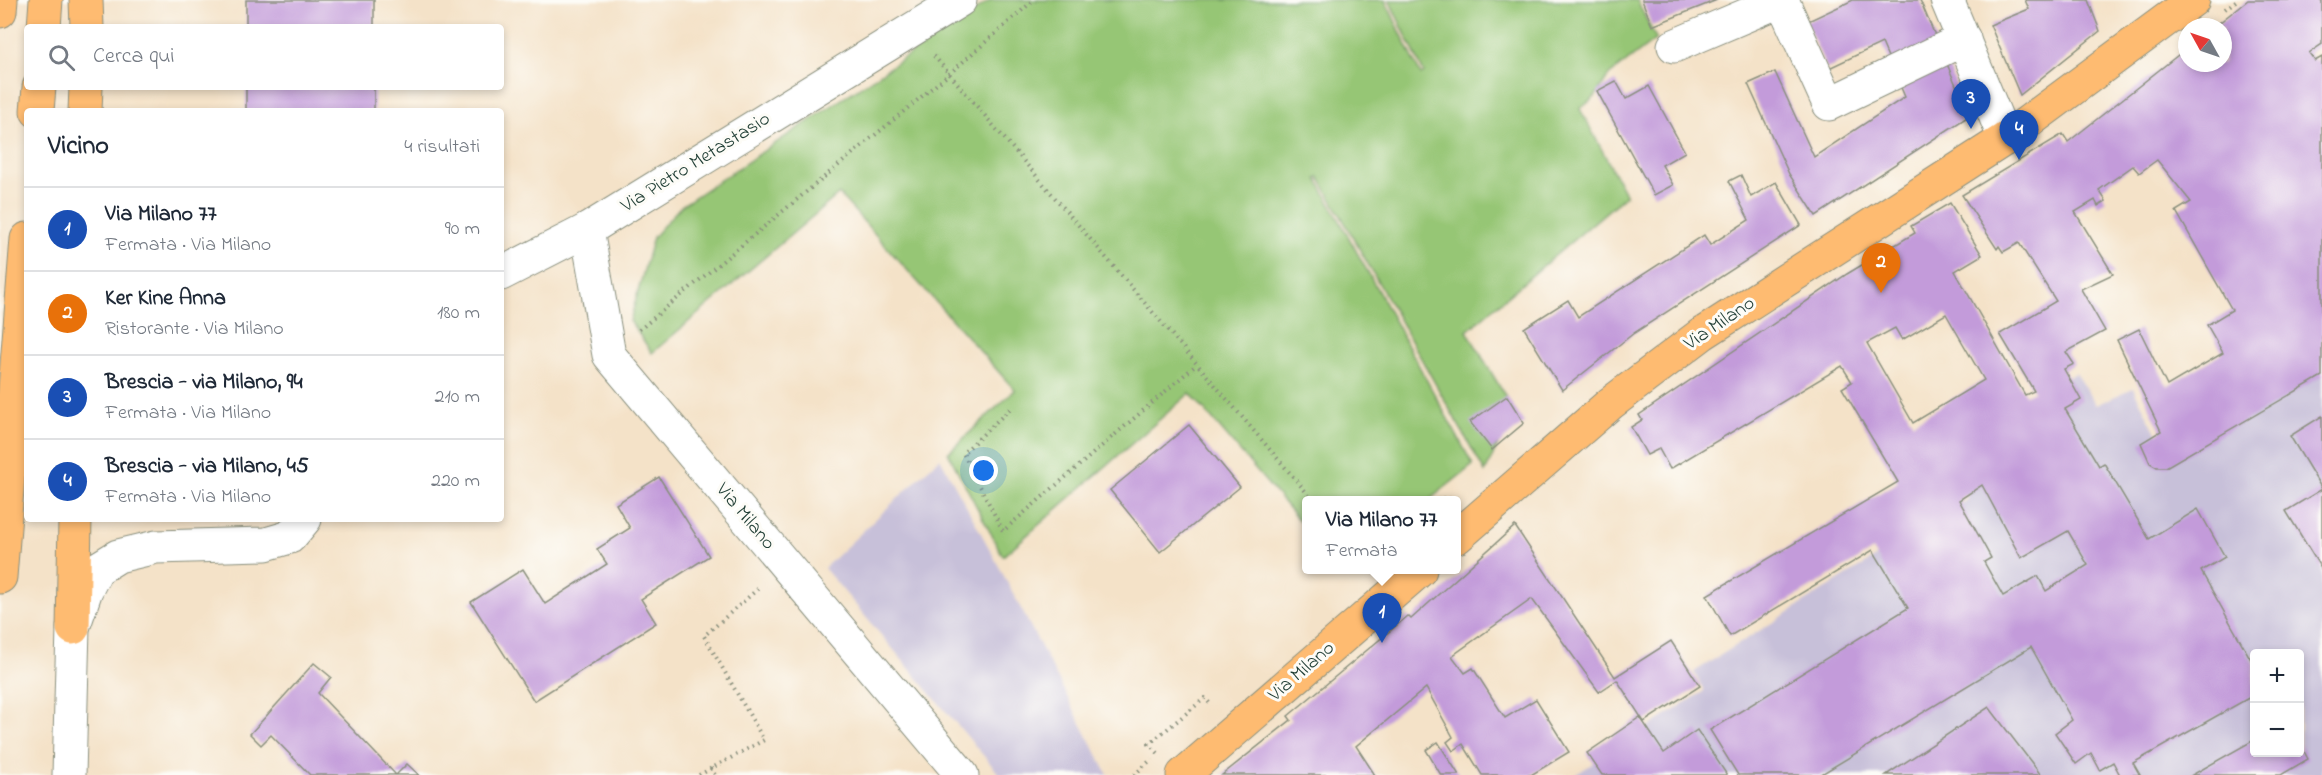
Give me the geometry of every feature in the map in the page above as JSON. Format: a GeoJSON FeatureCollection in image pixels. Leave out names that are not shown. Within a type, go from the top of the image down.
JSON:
{"type":"FeatureCollection","features":[{"type":"Feature","properties":{"kind":"main road"},"geometry":{"type":"LineString","coordinates":[[0,11],[1,0]]}},
{"type":"Feature","properties":{"kind":"main road"},"geometry":{"type":"LineString","coordinates":[[44,24],[46,0]]}},
{"type":"Feature","properties":{"kind":"main road"},"geometry":{"type":"LineString","coordinates":[[86,0],[87,24]]}},
{"type":"Feature","properties":{"kind":"main road","name":"Via Milano"},"geometry":{"type":"LineString","coordinates":[[1461,534],[1611,403],[1702,334],[2005,139],[2193,0]]}},
{"type":"Feature","properties":{"kind":"main road"},"geometry":{"type":"LineString","coordinates":[[37,108],[39,90]]}},
{"type":"Feature","properties":{"kind":"main road"},"geometry":{"type":"LineString","coordinates":[[85,108],[86,90]]}},
{"type":"Feature","properties":{"kind":"main road"},"geometry":{"type":"LineString","coordinates":[[0,577],[24,277]]}},
{"type":"Feature","properties":{"kind":"main road"},"geometry":{"type":"LineString","coordinates":[[73,627],[75,522]]}},
{"type":"Feature","properties":{"kind":"main road","name":"Via Milano"},"geometry":{"type":"LineString","coordinates":[[1183,775],[1415,574]]}},
{"type":"Feature","properties":{"kind":"street","name":"Via Pietro Metastasio"},"geometry":{"type":"LineString","coordinates":[[504,272],[587,230],[960,0]]}},
{"type":"Feature","properties":{"kind":"street"},"geometry":{"type":"LineString","coordinates":[[1674,46],[1782,0],[1830,104],[1964,39]]}},
{"type":"Feature","properties":{"kind":"street"},"geometry":{"type":"LineString","coordinates":[[1947,0],[2005,139]]}},
{"type":"Feature","properties":{"kind":"street","name":"Via Milano"},"geometry":{"type":"LineString","coordinates":[[587,230],[609,355],[962,775]]}},
{"type":"Feature","properties":{"kind":"street"},"geometry":{"type":"LineString","coordinates":[[69,775],[73,627],[86,590],[97,569],[118,556],[156,548],[266,544],[290,537],[302,522]]}},
{"type":"Feature","properties":{"kind":"path"},"geometry":{"type":"LineString","coordinates":[[609,355],[949,74],[1034,0]]}},
{"type":"Feature","properties":{"kind":"path"},"geometry":{"type":"LineString","coordinates":[[899,37],[949,74],[1309,496]]}},
{"type":"Feature","properties":{"kind":"path"},"geometry":{"type":"LineString","coordinates":[[1010,409],[963,453],[1003,531],[1196,365]]}},
{"type":"Feature","properties":{"kind":"path"},"geometry":{"type":"LineString","coordinates":[[699,775],[764,740],[704,636],[785,565]]}},
{"type":"Feature","properties":{"kind":"path"},"geometry":{"type":"LineString","coordinates":[[711,768],[715,775]]}},
{"type":"Feature","properties":{"kind":"shaded area"},"geometry":{"type":"Polygon","coordinates":[[[2322,348],[2322,775],[1575,775],[1704,691],[1694,672],[1968,499],[1950,448],[2075,373],[2096,405],[2133,388],[2160,440],[2322,348]]]}},
{"type":"Feature","properties":{"kind":"shaded area"},"geometry":{"type":"Polygon","coordinates":[[[940,458],[1108,775],[1000,775],[824,568],[940,458]]]}},
{"type":"Feature","properties":{"kind":"green space"},"geometry":{"type":"Polygon","coordinates":[[[991,0],[1385,0],[1421,75],[1424,73],[1389,0],[1637,0],[1656,39],[1608,76],[1595,97],[1580,109],[1626,195],[1467,331],[1514,411],[1485,472],[1319,177],[1317,179],[1473,465],[1434,496],[1302,496],[1302,524],[1190,393],[1003,556],[948,453],[1015,390],[839,194],[652,353],[630,321],[653,237],[681,206],[991,0]]]}},
{"type":"Feature","properties":{"kind":"building"},"geometry":{"type":"Polygon","coordinates":[[[246,0],[374,0],[374,24],[246,24],[246,0]]]}},
{"type":"Feature","properties":{"kind":"building"},"geometry":{"type":"Polygon","coordinates":[[[1642,0],[1717,0],[1652,26],[1642,0]]]}},
{"type":"Feature","properties":{"kind":"building"},"geometry":{"type":"Polygon","coordinates":[[[1853,0],[1920,0],[1969,116],[1816,216],[1789,174],[1748,84],[1775,72],[1814,157],[1905,97],[1882,43],[1827,69],[1806,22],[1853,0]]]}},
{"type":"Feature","properties":{"kind":"building"},"geometry":{"type":"Polygon","coordinates":[[[2025,0],[2088,0],[2100,31],[2020,95],[1990,25],[2029,9],[2025,0]]]}},
{"type":"Feature","properties":{"kind":"building"},"geometry":{"type":"Polygon","coordinates":[[[2248,0],[2322,0],[2322,44],[2309,53],[2315,61],[2322,57],[2322,376],[2166,467],[2157,467],[2150,463],[2141,443],[2161,431],[2117,340],[2139,329],[2167,386],[2223,353],[2207,325],[2232,310],[2176,211],[2191,202],[2157,160],[2139,173],[2133,166],[2099,190],[2106,201],[2098,206],[2095,200],[2075,212],[2113,274],[2081,289],[2105,331],[2066,352],[2074,364],[2064,369],[2081,400],[2065,409],[2099,466],[2104,463],[2149,539],[2198,509],[2225,557],[2201,571],[2250,658],[2250,697],[2133,763],[2140,775],[2120,775],[2113,762],[2100,770],[2091,753],[2076,764],[2055,733],[2072,720],[2031,647],[1820,775],[1738,775],[1710,730],[1908,608],[1873,550],[1730,636],[1707,595],[1898,482],[1842,388],[1852,382],[1842,366],[1670,469],[1659,449],[1647,455],[1631,427],[1642,420],[1639,415],[1847,274],[1915,233],[1911,226],[1950,203],[1982,255],[1955,271],[2025,395],[2034,391],[2000,334],[2056,301],[2019,243],[2003,252],[1999,246],[1997,249],[1962,195],[2063,134],[2068,142],[2178,55],[2178,72],[2232,72],[2232,18],[2225,18],[2248,0]],[[1946,314],[1902,340],[1895,328],[1867,343],[1913,423],[1984,380],[1946,314]],[[1982,485],[1959,500],[1991,558],[1984,562],[2003,596],[2038,576],[2046,591],[2088,565],[2068,531],[2021,558],[1982,485]]]}},
{"type":"Feature","properties":{"kind":"building"},"geometry":{"type":"Polygon","coordinates":[[[1616,81],[1626,99],[1649,86],[1685,152],[1662,165],[1673,185],[1654,195],[1597,91],[1616,81]]]}},
{"type":"Feature","properties":{"kind":"building"},"geometry":{"type":"Polygon","coordinates":[[[246,90],[374,90],[374,108],[246,108],[246,90]]]}},
{"type":"Feature","properties":{"kind":"building"},"geometry":{"type":"Polygon","coordinates":[[[1741,175],[1751,197],[1776,182],[1801,225],[1634,333],[1562,390],[1524,328],[1568,300],[1578,317],[1704,235],[1710,245],[1749,220],[1729,181],[1741,175]]]}},
{"type":"Feature","properties":{"kind":"building"},"geometry":{"type":"Polygon","coordinates":[[[1507,396],[1524,423],[1492,450],[1470,422],[1507,396]]]}},
{"type":"Feature","properties":{"kind":"building"},"geometry":{"type":"Polygon","coordinates":[[[2322,416],[2322,489],[2290,436],[2322,416]]]}},
{"type":"Feature","properties":{"kind":"building"},"geometry":{"type":"Polygon","coordinates":[[[1189,425],[1240,487],[1160,552],[1110,490],[1189,425]]]}},
{"type":"Feature","properties":{"kind":"building"},"geometry":{"type":"Polygon","coordinates":[[[659,477],[709,556],[641,599],[656,623],[534,701],[471,602],[523,569],[545,604],[607,564],[597,549],[630,528],[616,504],[659,477]]]}},
{"type":"Feature","properties":{"kind":"building"},"geometry":{"type":"Polygon","coordinates":[[[2322,489],[2322,570],[2286,511],[2322,489]]]}},
{"type":"Feature","properties":{"kind":"building"},"geometry":{"type":"Polygon","coordinates":[[[1515,526],[1615,677],[1671,641],[1700,686],[1644,722],[1617,680],[1599,692],[1532,599],[1452,656],[1465,673],[1473,668],[1505,718],[1536,699],[1569,752],[1531,775],[1482,775],[1463,744],[1453,751],[1447,742],[1453,737],[1426,688],[1356,746],[1375,775],[1222,775],[1291,720],[1288,716],[1408,616],[1411,619],[1515,526]]]}},
{"type":"Feature","properties":{"kind":"building"},"geometry":{"type":"Polygon","coordinates":[[[314,663],[331,677],[318,693],[396,775],[310,775],[271,735],[261,745],[250,734],[314,663]]]}},
{"type":"Feature","properties":{"kind":"building"},"geometry":{"type":"Polygon","coordinates":[[[1989,707],[2041,775],[1886,775],[1989,707]]]}},
{"type":"Feature","properties":{"kind":"building"},"geometry":{"type":"Polygon","coordinates":[[[1640,717],[1664,753],[1697,730],[1727,775],[1602,775],[1587,753],[1640,717]]]}},
{"type":"Feature","properties":{"kind":"building"},"geometry":{"type":"Polygon","coordinates":[[[1438,742],[1459,775],[1441,775],[1426,750],[1438,742]]]}},
{"type":"Feature","properties":{"kind":"building"},"geometry":{"type":"Polygon","coordinates":[[[2250,742],[2250,757],[2304,757],[2304,752],[2308,759],[2281,775],[2192,775],[2250,742]]]}},
{"type":"Feature","properties":{"kind":"building"},"geometry":{"type":"Polygon","coordinates":[[[407,764],[419,775],[396,775],[407,764]]]}},
{"type":"Feature","properties":{"kind":"place","name":"Brescia - via Milano, 94"},"geometry":{"type":"Point","coordinates":[1971,129]}},
{"type":"Feature","properties":{"kind":"place","name":"Brescia - via Milano, 45"},"geometry":{"type":"Point","coordinates":[2019,160]}},
{"type":"Feature","properties":{"kind":"place","name":"Ker Kine Anna"},"geometry":{"type":"Point","coordinates":[1881,293]}},
{"type":"Feature","properties":{"kind":"place","name":"Via Milano 77"},"geometry":{"type":"Point","coordinates":[1382,643]}}]}
